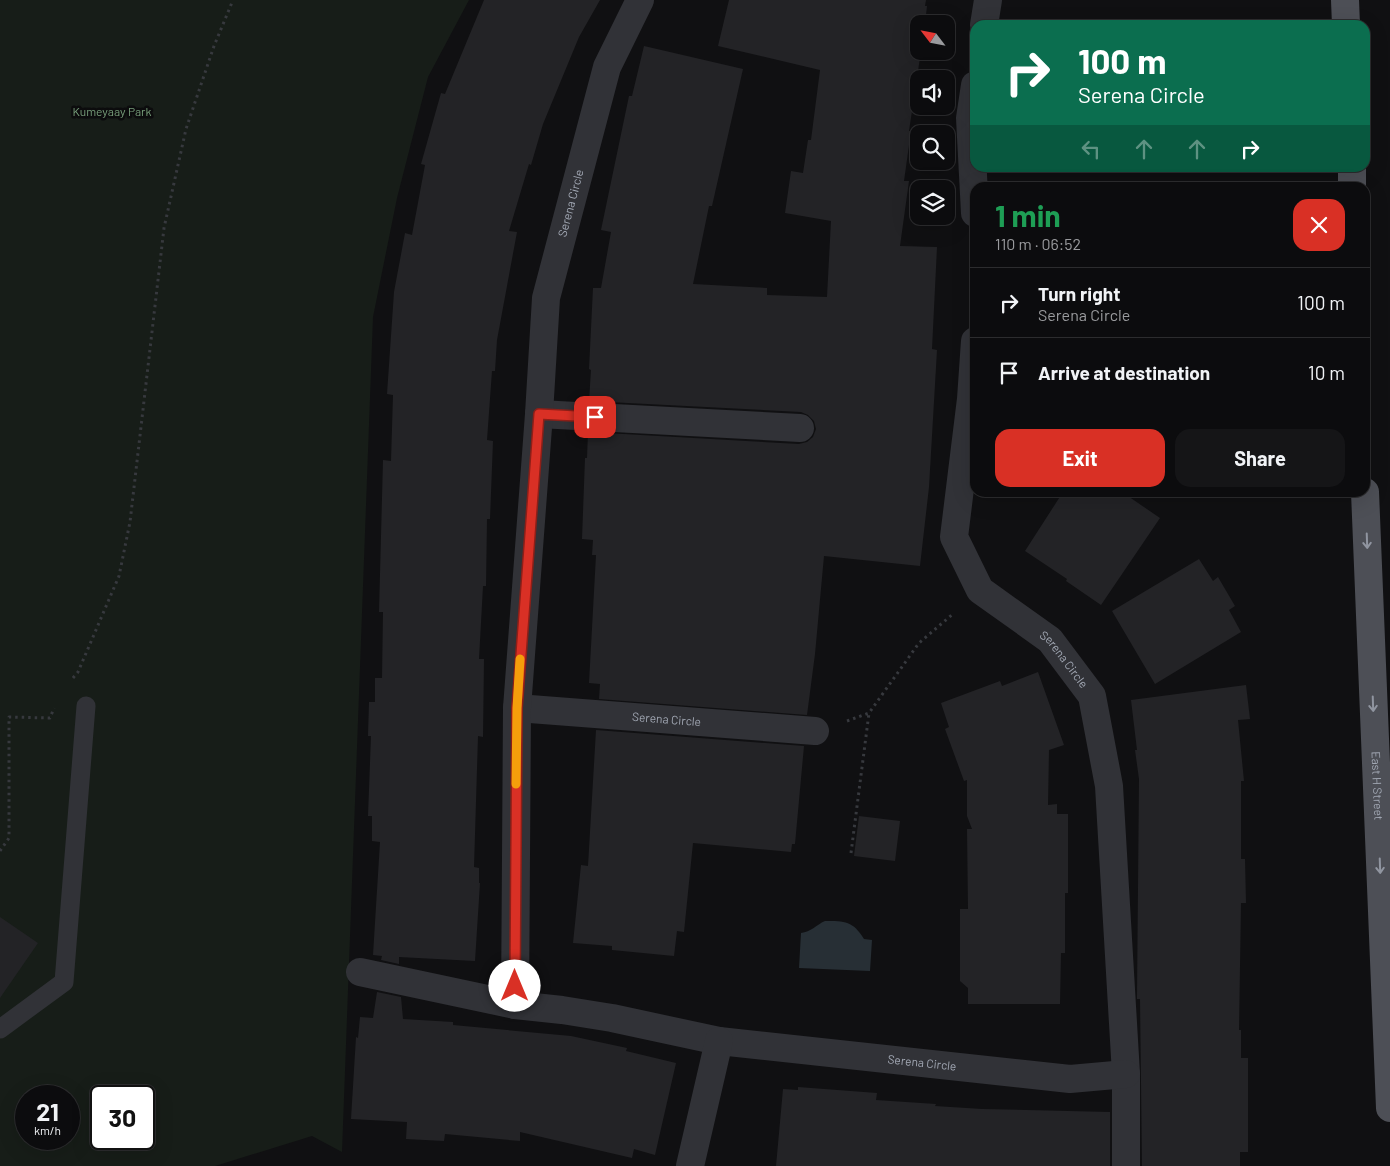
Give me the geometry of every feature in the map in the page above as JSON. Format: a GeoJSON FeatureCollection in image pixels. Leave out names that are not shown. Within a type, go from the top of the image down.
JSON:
{"type":"FeatureCollection","features":[{"type":"Feature","properties":{"kind":"main road"},"geometry":{"type":"LineString","coordinates":[[1345,0],[1346,20]]}},
{"type":"Feature","properties":{"kind":"main road","name":"East H Street"},"geometry":{"type":"LineString","coordinates":[[1365,497],[1390,1108]]}},
{"type":"Feature","properties":{"kind":"street","name":"Serena Circle"},"geometry":{"type":"LineString","coordinates":[[515,1005],[517,708],[546,298],[607,67],[640,0]]}},
{"type":"Feature","properties":{"kind":"street"},"geometry":{"type":"LineString","coordinates":[[985,20],[988,0]]}},
{"type":"Feature","properties":{"kind":"street","name":"Serena Circle"},"geometry":{"type":"LineString","coordinates":[[970,407],[954,537],[980,590],[1050,640],[1092,696],[1109,786],[1126,1074],[1126,1166]]}},
{"type":"Feature","properties":{"kind":"street"},"geometry":{"type":"LineString","coordinates":[[539,414],[800,428]]}},
{"type":"Feature","properties":{"kind":"street","name":"Serena Circle"},"geometry":{"type":"LineString","coordinates":[[517,708],[815,731]]}},
{"type":"Feature","properties":{"kind":"street","name":"Serena Circle"},"geometry":{"type":"LineString","coordinates":[[360,972],[515,1005],[612,1018],[719,1041],[1070,1079],[1126,1074]]}},
{"type":"Feature","properties":{"kind":"street"},"geometry":{"type":"LineString","coordinates":[[690,1166],[719,1041]]}},
{"type":"Feature","properties":{"kind":"lane"},"geometry":{"type":"LineString","coordinates":[[0,1029],[64,982],[86,706]]}},
{"type":"Feature","properties":{"kind":"path"},"geometry":{"type":"LineString","coordinates":[[72,678],[78,672],[119,576],[130,522],[164,228],[186,129],[214,46],[233,0]]}},
{"type":"Feature","properties":{"kind":"path"},"geometry":{"type":"LineString","coordinates":[[851,853],[869,713],[919,643],[980,590]]}},
{"type":"Feature","properties":{"kind":"path"},"geometry":{"type":"LineString","coordinates":[[0,851],[9,838],[9,717],[50,718],[57,701]]}},
{"type":"Feature","properties":{"kind":"path"},"geometry":{"type":"LineString","coordinates":[[815,731],[869,713]]}},
{"type":"Feature","properties":{"kind":"green space","name":"Kumeyaay Park"},"geometry":{"type":"Polygon","coordinates":[[[0,0],[469,0],[428,77],[397,198],[373,317],[342,1152],[312,1136],[215,1166],[0,1166],[0,0]]]}},
{"type":"Feature","properties":{"kind":"shaded area"},"geometry":{"type":"Polygon","coordinates":[[[825,921],[848,923],[864,939],[872,940],[870,971],[799,968],[801,933],[811,930],[825,921]]]}},
{"type":"Feature","properties":{"kind":"building"},"geometry":{"type":"Polygon","coordinates":[[[484,0],[600,0],[579,37],[543,124],[509,231],[517,232],[497,340],[495,371],[492,371],[487,440],[493,441],[490,519],[487,519],[486,586],[483,586],[479,659],[484,659],[483,737],[478,736],[474,867],[479,868],[480,883],[475,961],[399,957],[399,964],[381,960],[382,956],[373,955],[380,842],[372,841],[372,816],[368,816],[371,736],[368,736],[369,702],[375,702],[375,678],[382,678],[383,612],[379,612],[383,460],[391,461],[393,395],[387,394],[394,292],[405,233],[412,235],[425,165],[421,164],[441,93],[445,94],[484,0]]]}},
{"type":"Feature","properties":{"kind":"building"},"geometry":{"type":"Polygon","coordinates":[[[729,0],[926,0],[926,15],[910,15],[910,60],[920,60],[918,70],[910,70],[911,115],[904,181],[909,181],[900,246],[937,247],[932,349],[937,350],[929,487],[920,566],[824,556],[807,715],[599,699],[600,684],[589,683],[596,555],[592,555],[593,540],[582,539],[585,458],[587,458],[588,432],[799,444],[807,442],[813,437],[816,429],[814,421],[808,415],[801,412],[589,401],[593,288],[601,288],[611,232],[601,230],[629,96],[632,96],[644,46],[743,69],[712,206],[709,206],[693,284],[767,288],[767,295],[827,297],[831,221],[785,213],[791,171],[803,173],[808,140],[811,140],[820,70],[718,46],[729,0]]]}},
{"type":"Feature","properties":{"kind":"building"},"geometry":{"type":"Polygon","coordinates":[[[1060,497],[1129,497],[1160,518],[1101,605],[1066,581],[1067,579],[1025,551],[1060,497]]]}},
{"type":"Feature","properties":{"kind":"building"},"geometry":{"type":"Polygon","coordinates":[[[1199,559],[1213,581],[1218,577],[1235,606],[1229,610],[1241,632],[1155,684],[1112,611],[1199,559]]]}},
{"type":"Feature","properties":{"kind":"building"},"geometry":{"type":"Polygon","coordinates":[[[1038,672],[1064,745],[1049,750],[1048,805],[1057,804],[1057,814],[1068,814],[1068,893],[1065,893],[1065,953],[1061,953],[1060,1004],[968,1004],[968,988],[960,981],[960,909],[968,909],[967,829],[972,829],[967,816],[967,780],[964,781],[945,729],[949,727],[941,703],[1000,681],[1002,686],[1038,672]]]}},
{"type":"Feature","properties":{"kind":"building"},"geometry":{"type":"Polygon","coordinates":[[[1246,685],[1250,719],[1238,720],[1244,781],[1241,781],[1241,859],[1245,859],[1246,903],[1241,903],[1239,1030],[1241,1030],[1241,1058],[1248,1058],[1248,1152],[1240,1152],[1240,1166],[1142,1166],[1140,999],[1137,999],[1139,779],[1131,700],[1246,685]]]}},
{"type":"Feature","properties":{"kind":"building"},"geometry":{"type":"Polygon","coordinates":[[[596,730],[804,746],[795,844],[792,844],[791,852],[693,843],[684,932],[677,931],[674,956],[612,950],[612,946],[573,943],[581,865],[588,866],[596,730]]]}},
{"type":"Feature","properties":{"kind":"building"},"geometry":{"type":"Polygon","coordinates":[[[859,816],[900,821],[895,861],[854,856],[859,816]]]}},
{"type":"Feature","properties":{"kind":"building"},"geometry":{"type":"Polygon","coordinates":[[[0,917],[38,943],[0,998],[0,917]]]}},
{"type":"Feature","properties":{"kind":"building"},"geometry":{"type":"Polygon","coordinates":[[[377,992],[401,997],[403,1019],[453,1022],[453,1025],[571,1036],[627,1048],[626,1051],[676,1063],[655,1155],[634,1149],[632,1158],[520,1132],[520,1141],[445,1134],[444,1141],[406,1139],[407,1122],[351,1119],[356,1037],[358,1038],[360,1017],[373,1018],[377,992]]]}},
{"type":"Feature","properties":{"kind":"building"},"geometry":{"type":"Polygon","coordinates":[[[798,1087],[877,1093],[876,1100],[936,1104],[935,1106],[1110,1112],[1110,1166],[776,1166],[783,1089],[798,1090],[798,1087]]]}},
{"type":"Feature","properties":{"kind":"slow traffic"},"geometry":{"type":"LineString","coordinates":[[516,784],[520,659]]}},
{"type":"Feature","properties":{"kind":"route"},"geometry":{"type":"LineString","coordinates":[[515,986],[517,708],[539,414],[595,417]]}}]}
